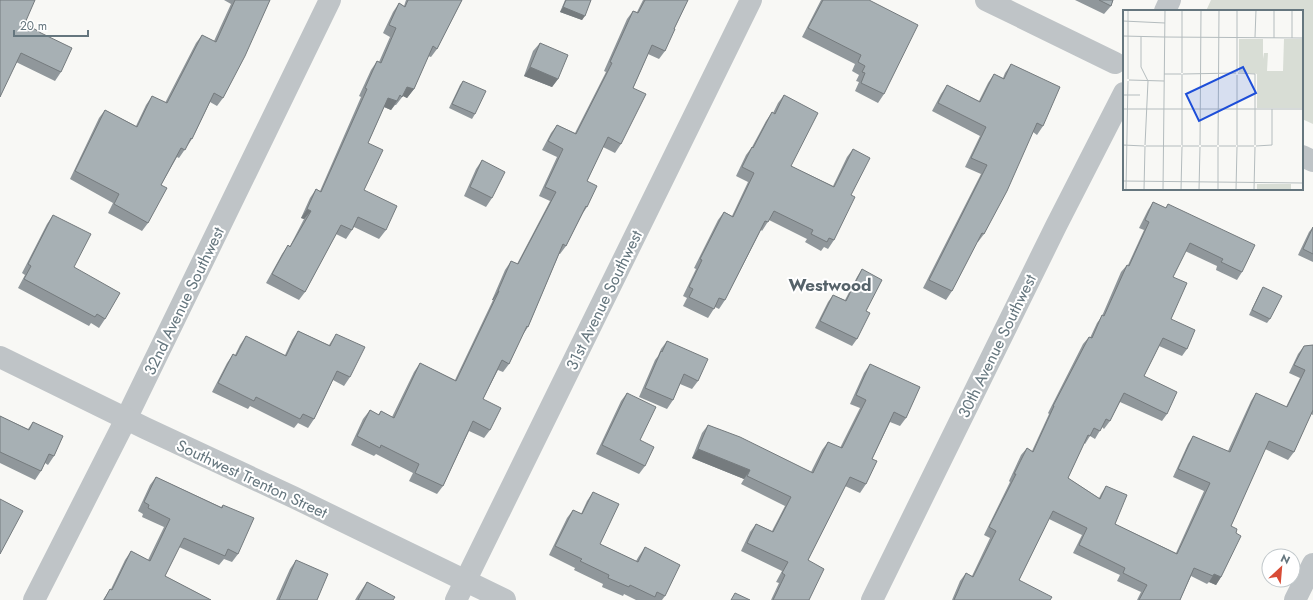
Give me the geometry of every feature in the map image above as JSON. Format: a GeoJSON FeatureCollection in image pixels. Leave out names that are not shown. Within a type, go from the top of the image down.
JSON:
{"type":"FeatureCollection","features":[{"type":"Feature","properties":{"kind":"street","name":"32nd Avenue Southwest"},"geometry":{"type":"LineString","coordinates":[[34,600],[126,419],[330,0]]}},
{"type":"Feature","properties":{"kind":"street","name":"31st Avenue Southwest"},"geometry":{"type":"LineString","coordinates":[[461,590],[751,0]]}},
{"type":"Feature","properties":{"kind":"street"},"geometry":{"type":"LineString","coordinates":[[986,0],[1119,59],[1112,74],[1117,86],[1123,91]]}},
{"type":"Feature","properties":{"kind":"street"},"geometry":{"type":"LineString","coordinates":[[1165,10],[1170,0]]}},
{"type":"Feature","properties":{"kind":"street","name":"30th Avenue Southwest"},"geometry":{"type":"LineString","coordinates":[[872,600],[1056,226],[1123,94]]}},
{"type":"Feature","properties":{"kind":"street"},"geometry":{"type":"LineString","coordinates":[[1303,156],[1313,161]]}},
{"type":"Feature","properties":{"kind":"street","name":"Southwest Trenton Street"},"geometry":{"type":"LineString","coordinates":[[0,357],[126,419],[293,497],[461,590],[505,600]]}},
{"type":"Feature","properties":{"kind":"street"},"geometry":{"type":"LineString","coordinates":[[1295,600],[1313,564]]}},
{"type":"Feature","properties":{"kind":"shaded area"},"geometry":{"type":"Polygon","coordinates":[[[1211,0],[1313,0],[1313,124],[1303,119],[1303,10],[1206,10],[1211,0]]]}},
{"type":"Feature","properties":{"kind":"building"},"geometry":{"type":"Polygon","coordinates":[[[0,0],[35,0],[25,23],[41,33],[72,48],[61,72],[21,53],[0,97],[0,0]]]}},
{"type":"Feature","properties":{"kind":"building"},"geometry":{"type":"Polygon","coordinates":[[[235,0],[270,0],[245,56],[223,98],[214,93],[192,139],[191,138],[185,150],[181,148],[161,185],[167,188],[148,223],[114,204],[119,194],[75,171],[105,110],[137,127],[152,96],[167,103],[202,35],[216,42],[235,0]]]}},
{"type":"Feature","properties":{"kind":"building"},"geometry":{"type":"Polygon","coordinates":[[[408,0],[462,0],[437,49],[433,46],[414,89],[407,87],[402,97],[400,95],[397,101],[388,98],[368,143],[383,150],[364,190],[397,206],[386,230],[358,217],[352,230],[341,225],[305,292],[272,274],[288,245],[290,247],[311,211],[307,209],[316,189],[321,192],[367,89],[365,88],[377,61],[381,63],[396,28],[389,25],[399,3],[405,7],[408,0]]]}},
{"type":"Feature","properties":{"kind":"building"},"geometry":{"type":"Polygon","coordinates":[[[566,0],[591,0],[585,16],[563,7],[566,0]]]}},
{"type":"Feature","properties":{"kind":"building"},"geometry":{"type":"Polygon","coordinates":[[[645,0],[688,0],[665,51],[652,45],[633,88],[646,94],[621,144],[608,137],[587,181],[597,186],[587,207],[586,206],[566,246],[563,244],[528,327],[527,326],[509,364],[502,360],[483,399],[501,408],[490,430],[473,421],[443,486],[415,473],[419,464],[381,445],[380,448],[357,436],[370,410],[379,415],[381,411],[394,418],[420,363],[456,381],[499,291],[511,261],[518,264],[556,192],[545,187],[563,149],[548,141],[557,125],[576,134],[612,63],[610,62],[633,11],[638,13],[645,0]]]}},
{"type":"Feature","properties":{"kind":"building"},"geometry":{"type":"Polygon","coordinates":[[[823,0],[869,0],[918,25],[884,94],[861,83],[865,73],[862,72],[865,66],[858,62],[861,55],[808,28],[823,0]]]}},
{"type":"Feature","properties":{"kind":"building"},"geometry":{"type":"Polygon","coordinates":[[[1099,0],[1113,0],[1111,6],[1099,0]]]}},
{"type":"Feature","properties":{"kind":"building"},"geometry":{"type":"Polygon","coordinates":[[[540,43],[568,55],[558,79],[530,67],[540,43]]]}},
{"type":"Feature","properties":{"kind":"building"},"geometry":{"type":"Polygon","coordinates":[[[1011,64],[1060,87],[1043,126],[1037,123],[1007,191],[984,234],[982,233],[952,291],[929,280],[987,165],[971,158],[986,127],[938,103],[947,85],[980,102],[994,74],[1004,79],[1011,64]]]}},
{"type":"Feature","properties":{"kind":"building"},"geometry":{"type":"Polygon","coordinates":[[[463,81],[486,91],[475,114],[452,104],[463,81]]]}},
{"type":"Feature","properties":{"kind":"building"},"geometry":{"type":"Polygon","coordinates":[[[784,95],[818,113],[791,166],[834,187],[853,149],[870,158],[851,195],[855,197],[834,240],[829,238],[827,242],[811,234],[813,230],[774,211],[768,222],[765,221],[725,300],[719,298],[714,309],[689,297],[693,289],[689,287],[702,260],[700,259],[724,212],[733,217],[754,173],[742,167],[772,112],[775,114],[784,95]]]}},
{"type":"Feature","properties":{"kind":"building"},"geometry":{"type":"Polygon","coordinates":[[[482,160],[505,172],[492,198],[470,187],[482,160]]]}},
{"type":"Feature","properties":{"kind":"building"},"geometry":{"type":"Polygon","coordinates":[[[1153,202],[1166,208],[1168,204],[1255,245],[1242,272],[1221,262],[1223,259],[1190,243],[1173,277],[1187,283],[1171,319],[1195,330],[1187,349],[1163,338],[1144,376],[1177,392],[1167,414],[1124,393],[1110,421],[1106,419],[1100,431],[1094,428],[1090,436],[1088,435],[1068,478],[1100,499],[1106,486],[1127,495],[1115,524],[1177,554],[1210,483],[1178,469],[1193,436],[1230,452],[1256,393],[1287,407],[1305,370],[1294,365],[1304,346],[1313,345],[1313,410],[1294,452],[1269,441],[1231,526],[1237,529],[1236,533],[1241,536],[1221,577],[1214,574],[1213,576],[1194,568],[1180,600],[1139,600],[1147,585],[1123,573],[1125,568],[1079,545],[1087,528],[1053,511],[1019,580],[1052,597],[1050,600],[954,600],[966,573],[973,577],[996,531],[989,527],[1016,474],[1014,474],[1027,448],[1033,452],[1053,406],[1089,337],[1092,338],[1102,315],[1104,316],[1127,265],[1129,266],[1149,222],[1145,220],[1153,202]]]}},
{"type":"Feature","properties":{"kind":"building"},"geometry":{"type":"Polygon","coordinates":[[[53,215],[91,234],[74,267],[120,293],[105,319],[97,314],[95,317],[24,279],[31,266],[28,264],[53,215]]]}},
{"type":"Feature","properties":{"kind":"building"},"geometry":{"type":"Polygon","coordinates":[[[1313,227],[1313,254],[1303,249],[1313,227]]]}},
{"type":"Feature","properties":{"kind":"building"},"geometry":{"type":"Polygon","coordinates":[[[862,269],[882,280],[866,311],[870,313],[857,339],[820,321],[833,295],[846,301],[862,269]]]}},
{"type":"Feature","properties":{"kind":"building"},"geometry":{"type":"Polygon","coordinates":[[[1263,287],[1282,296],[1270,319],[1252,310],[1263,287]]]}},
{"type":"Feature","properties":{"kind":"building"},"geometry":{"type":"Polygon","coordinates":[[[298,331],[330,346],[336,334],[365,347],[350,377],[337,371],[314,419],[303,414],[300,419],[256,397],[254,401],[218,383],[233,354],[236,356],[246,336],[286,356],[298,331]]]}},
{"type":"Feature","properties":{"kind":"building"},"geometry":{"type":"Polygon","coordinates":[[[667,341],[708,359],[698,381],[684,374],[673,400],[645,388],[667,341]]]}},
{"type":"Feature","properties":{"kind":"building"},"geometry":{"type":"Polygon","coordinates":[[[870,364],[920,387],[906,418],[894,412],[872,459],[877,461],[866,484],[850,477],[808,560],[824,569],[809,600],[773,600],[785,575],[782,573],[788,562],[747,543],[756,524],[773,532],[791,497],[747,476],[750,470],[698,449],[708,425],[740,437],[813,473],[828,442],[842,448],[866,400],[856,395],[870,364]]]}},
{"type":"Feature","properties":{"kind":"building"},"geometry":{"type":"Polygon","coordinates":[[[627,393],[656,407],[640,440],[654,447],[645,466],[602,445],[627,393]]]}},
{"type":"Feature","properties":{"kind":"building"},"geometry":{"type":"Polygon","coordinates":[[[0,416],[29,430],[33,422],[63,436],[54,456],[49,454],[41,471],[0,452],[0,416]]]}},
{"type":"Feature","properties":{"kind":"building"},"geometry":{"type":"Polygon","coordinates":[[[156,477],[222,508],[223,505],[254,518],[238,554],[228,549],[225,556],[184,538],[165,576],[211,600],[104,600],[110,589],[112,590],[131,551],[150,561],[170,519],[148,508],[149,505],[144,502],[156,477]]]}},
{"type":"Feature","properties":{"kind":"building"},"geometry":{"type":"Polygon","coordinates":[[[593,492],[619,504],[600,544],[638,562],[645,547],[680,565],[665,596],[657,592],[655,597],[630,585],[629,587],[608,578],[609,575],[580,561],[582,559],[555,546],[573,510],[582,514],[593,492]]]}},
{"type":"Feature","properties":{"kind":"building"},"geometry":{"type":"Polygon","coordinates":[[[0,499],[23,511],[0,554],[0,499]]]}},
{"type":"Feature","properties":{"kind":"building"},"geometry":{"type":"Polygon","coordinates":[[[296,560],[328,574],[317,600],[279,600],[296,560]]]}},
{"type":"Feature","properties":{"kind":"building"},"geometry":{"type":"Polygon","coordinates":[[[367,582],[395,597],[393,600],[358,600],[367,582]]]}},
{"type":"Feature","properties":{"kind":"building"},"geometry":{"type":"Polygon","coordinates":[[[735,593],[750,600],[731,600],[735,593]]]}},
{"type":"Feature","properties":{"kind":"district","name":"Westwood"},"geometry":{"type":"Point","coordinates":[830,285]}}]}
